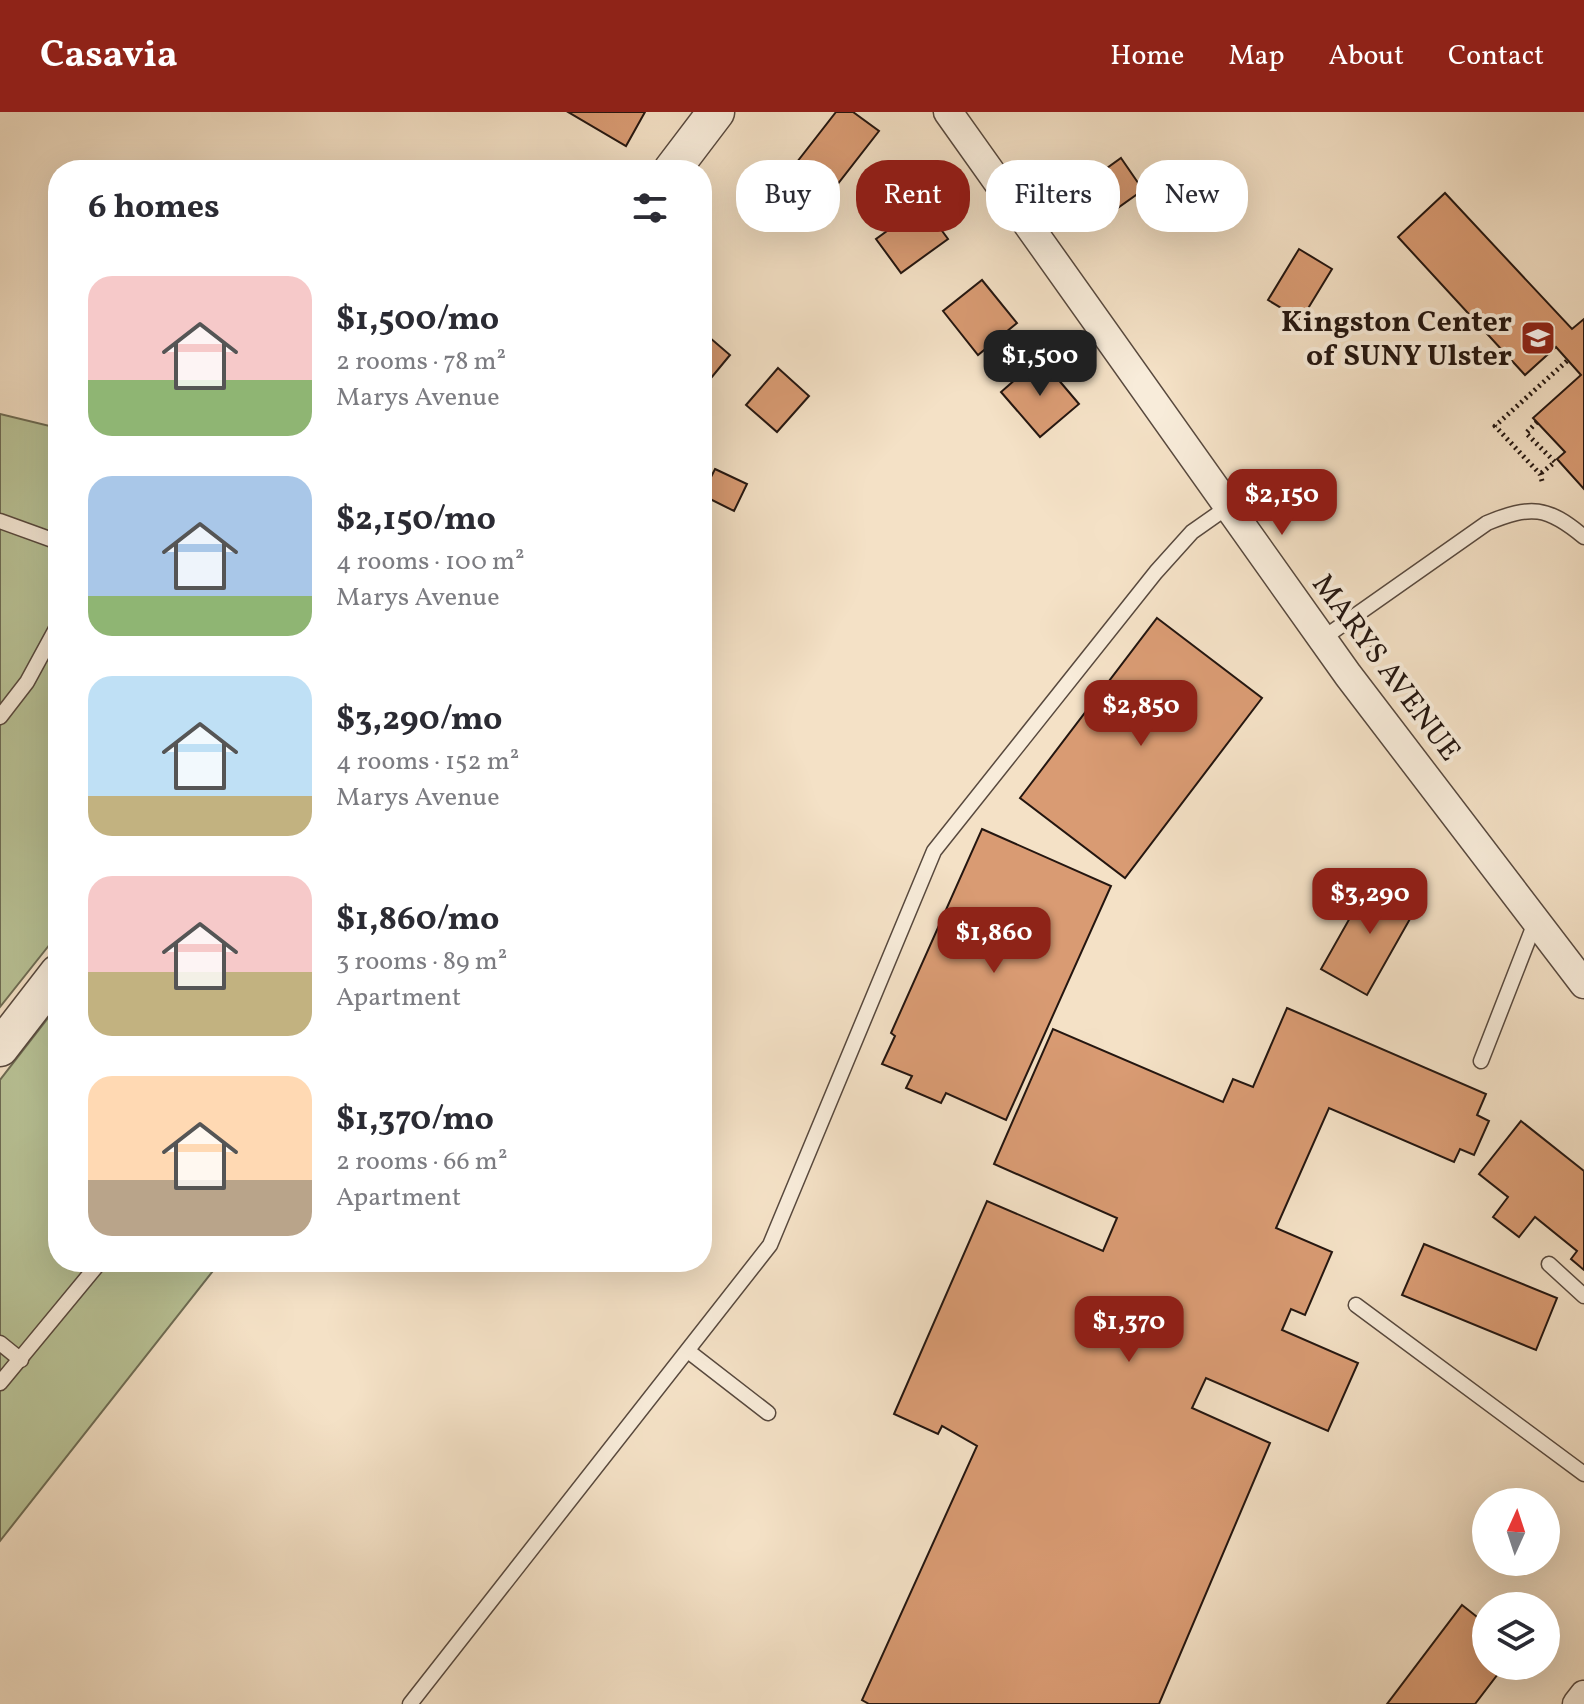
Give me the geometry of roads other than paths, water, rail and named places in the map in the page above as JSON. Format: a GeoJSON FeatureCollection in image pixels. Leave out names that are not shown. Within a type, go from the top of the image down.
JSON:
{"type":"FeatureCollection","features":[{"type":"Feature","properties":{"kind":"street"},"geometry":{"type":"LineString","coordinates":[[680,160],[716,112]]}},
{"type":"Feature","properties":{"kind":"street","name":"MARYS AVENUE"},"geometry":{"type":"LineString","coordinates":[[948,112],[1322,639],[1584,984]]}},
{"type":"Feature","properties":{"kind":"street"},"geometry":{"type":"LineString","coordinates":[[0,1048],[48,986]]}},
{"type":"Feature","properties":{"kind":"street"},"geometry":{"type":"LineString","coordinates":[[1577,1704],[1584,1695]]}},
{"type":"Feature","properties":{"kind":"lane"},"geometry":{"type":"LineString","coordinates":[[410,1704],[770,1245],[934,851],[1156,572],[1192,532],[1229,506]]}},
{"type":"Feature","properties":{"kind":"lane"},"geometry":{"type":"LineString","coordinates":[[1322,639],[1487,523],[1517,510],[1544,510],[1584,537]]}},
{"type":"Feature","properties":{"kind":"lane"},"geometry":{"type":"LineString","coordinates":[[3,525],[48,539]]}},
{"type":"Feature","properties":{"kind":"lane"},"geometry":{"type":"LineString","coordinates":[[0,717],[27,682],[48,643]]}},
{"type":"Feature","properties":{"kind":"lane"},"geometry":{"type":"LineString","coordinates":[[1481,1061],[1536,919]]}},
{"type":"Feature","properties":{"kind":"lane"},"geometry":{"type":"LineString","coordinates":[[1549,1264],[1584,1296]]}},
{"type":"Feature","properties":{"kind":"lane"},"geometry":{"type":"LineString","coordinates":[[0,1383],[92,1272]]}},
{"type":"Feature","properties":{"kind":"lane"},"geometry":{"type":"LineString","coordinates":[[1356,1305],[1584,1474]]}},
{"type":"Feature","properties":{"kind":"lane"},"geometry":{"type":"LineString","coordinates":[[0,1343],[21,1360]]}},
{"type":"Feature","properties":{"kind":"lane"},"geometry":{"type":"LineString","coordinates":[[688,1351],[768,1413]]}},
{"type":"Feature","properties":{"kind":"place","name":"Kingston Center of SUNY Ulster"},"geometry":{"type":"Point","coordinates":[1538,338]}}]}
